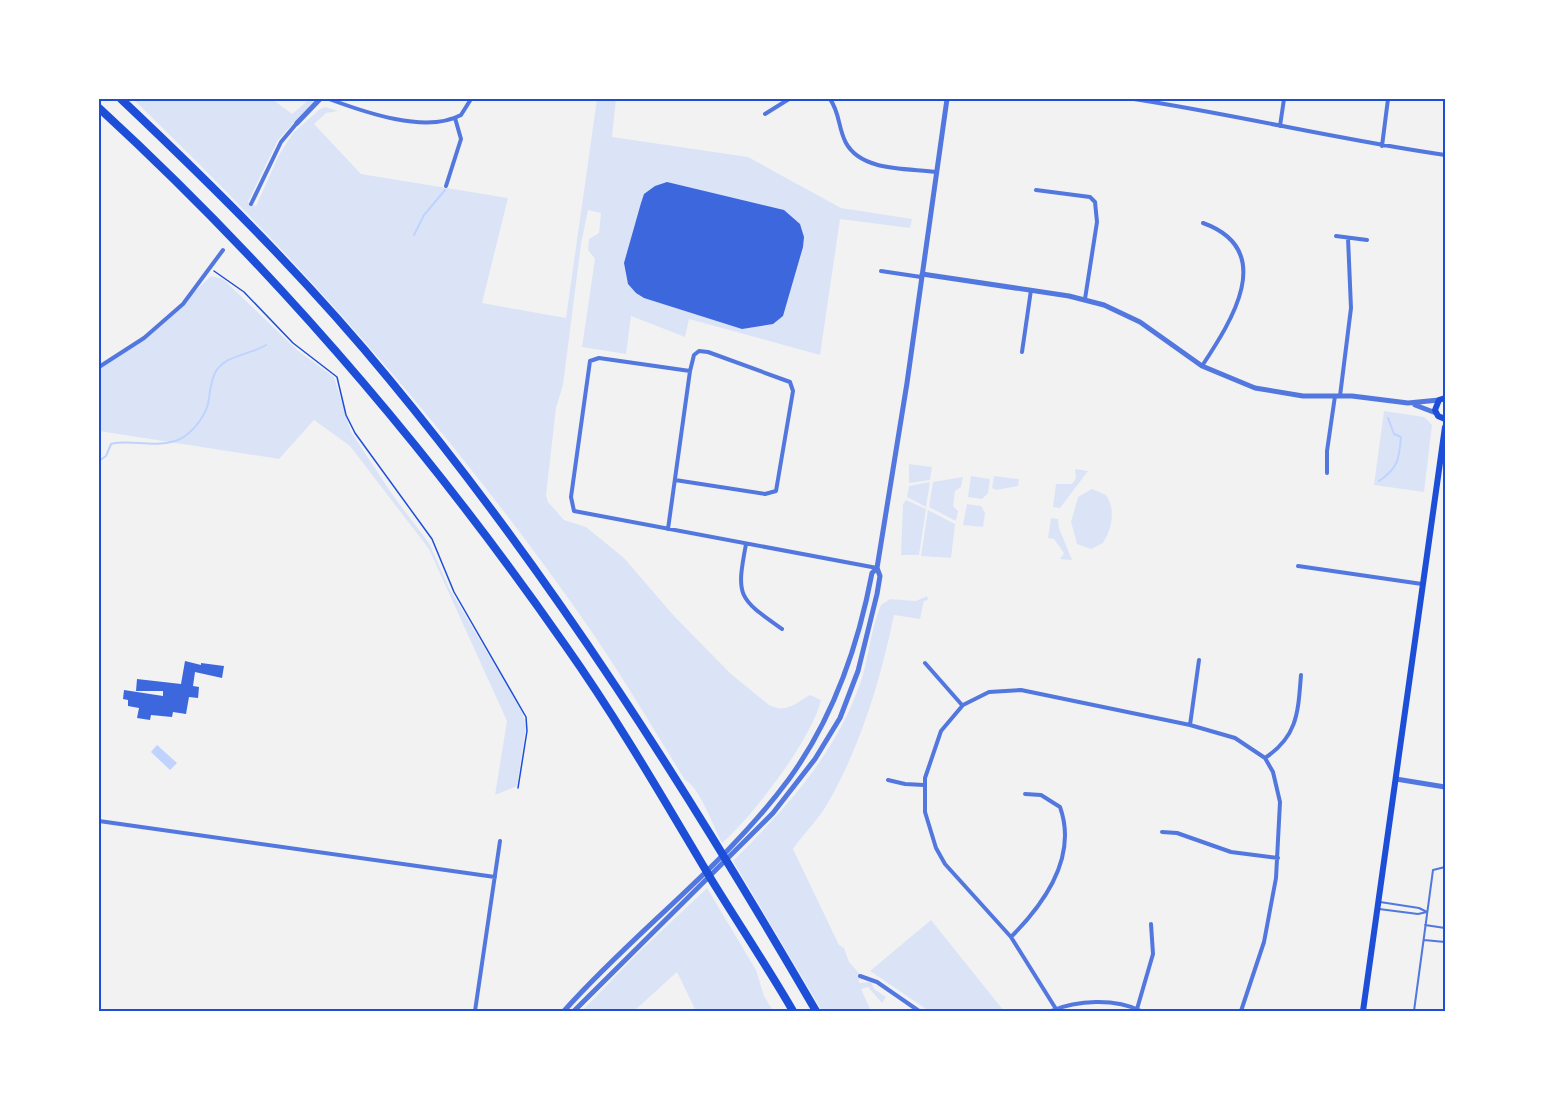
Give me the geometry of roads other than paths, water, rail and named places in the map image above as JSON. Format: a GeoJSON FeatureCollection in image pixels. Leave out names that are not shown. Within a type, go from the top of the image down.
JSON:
{"type":"FeatureCollection","features":[{"type":"Feature","properties":{"kind":"highway"},"geometry":{"type":"LineString","coordinates":[[121,99],[219,193],[322,302],[388,378],[485,500],[637,716],[748,895],[816,1011]]}},
{"type":"Feature","properties":{"kind":"highway"},"geometry":{"type":"LineString","coordinates":[[99,108],[196,201],[259,267],[369,390],[462,504],[560,637],[618,725],[793,1011]]}},
{"type":"Feature","properties":{"kind":"main road"},"geometry":{"type":"LineString","coordinates":[[1441,443],[1440,416],[1435,406],[1443,397]]}},
{"type":"Feature","properties":{"kind":"main road"},"geometry":{"type":"LineString","coordinates":[[1363,1011],[1445,427]]}},
{"type":"Feature","properties":{"kind":"street"},"geometry":{"type":"LineString","coordinates":[[251,204],[281,142],[320,99]]}},
{"type":"Feature","properties":{"kind":"street"},"geometry":{"type":"LineString","coordinates":[[329,99],[391,118],[440,121],[455,118],[465,111],[471,99]]}},
{"type":"Feature","properties":{"kind":"street"},"geometry":{"type":"LineString","coordinates":[[765,114],[789,99]]}},
{"type":"Feature","properties":{"kind":"street"},"geometry":{"type":"LineString","coordinates":[[830,99],[839,115],[845,141],[862,159],[876,164],[937,172]]}},
{"type":"Feature","properties":{"kind":"street"},"geometry":{"type":"LineString","coordinates":[[730,851],[783,787],[823,723],[838,693],[857,641],[872,573],[876,568],[947,99]]}},
{"type":"Feature","properties":{"kind":"street"},"geometry":{"type":"LineString","coordinates":[[1134,99],[1382,146],[1445,155]]}},
{"type":"Feature","properties":{"kind":"street"},"geometry":{"type":"LineString","coordinates":[[1280,126],[1284,99]]}},
{"type":"Feature","properties":{"kind":"street"},"geometry":{"type":"LineString","coordinates":[[1382,146],[1388,99]]}},
{"type":"Feature","properties":{"kind":"street"},"geometry":{"type":"LineString","coordinates":[[446,186],[461,139],[455,118]]}},
{"type":"Feature","properties":{"kind":"street"},"geometry":{"type":"LineString","coordinates":[[1036,190],[1090,197],[1095,202],[1097,222],[1085,299]]}},
{"type":"Feature","properties":{"kind":"street"},"geometry":{"type":"LineString","coordinates":[[1202,366],[1233,317],[1242,293],[1244,275],[1240,256],[1229,236],[1203,223]]}},
{"type":"Feature","properties":{"kind":"street"},"geometry":{"type":"LineString","coordinates":[[1336,236],[1367,240]]}},
{"type":"Feature","properties":{"kind":"street"},"geometry":{"type":"LineString","coordinates":[[1327,473],[1327,451],[1351,308],[1348,238]]}},
{"type":"Feature","properties":{"kind":"street"},"geometry":{"type":"LineString","coordinates":[[99,367],[144,338],[183,304],[208,267],[223,250]]}},
{"type":"Feature","properties":{"kind":"street"},"geometry":{"type":"LineString","coordinates":[[881,271],[1085,299],[1123,312],[1202,366],[1239,383],[1278,393],[1408,403],[1443,397]]}},
{"type":"Feature","properties":{"kind":"street"},"geometry":{"type":"LineString","coordinates":[[1022,352],[1031,290]]}},
{"type":"Feature","properties":{"kind":"street"},"geometry":{"type":"LineString","coordinates":[[668,530],[690,371],[694,355],[699,351],[708,352],[790,382],[792,391],[780,476],[778,487],[770,494],[675,480]]}},
{"type":"Feature","properties":{"kind":"street"},"geometry":{"type":"LineString","coordinates":[[690,371],[599,358],[591,361],[588,367],[570,497],[572,507],[578,513],[876,568]]}},
{"type":"Feature","properties":{"kind":"street"},"geometry":{"type":"LineString","coordinates":[[1408,403],[1440,416]]}},
{"type":"Feature","properties":{"kind":"street"},"geometry":{"type":"LineString","coordinates":[[746,544],[739,582],[741,590],[752,608],[782,629]]}},
{"type":"Feature","properties":{"kind":"street"},"geometry":{"type":"LineString","coordinates":[[1298,566],[1422,584]]}},
{"type":"Feature","properties":{"kind":"street"},"geometry":{"type":"LineString","coordinates":[[574,1011],[700,881],[795,788],[835,727],[851,693],[865,647],[880,576],[876,568]]}},
{"type":"Feature","properties":{"kind":"street"},"geometry":{"type":"LineString","coordinates":[[1190,725],[1199,660]]}},
{"type":"Feature","properties":{"kind":"street"},"geometry":{"type":"LineString","coordinates":[[925,663],[963,705]]}},
{"type":"Feature","properties":{"kind":"street"},"geometry":{"type":"LineString","coordinates":[[1265,758],[1287,739],[1294,724],[1301,675]]}},
{"type":"Feature","properties":{"kind":"street"},"geometry":{"type":"LineString","coordinates":[[1151,924],[1153,954],[1139,1010],[1095,1003],[1053,1010],[1011,937],[957,878],[936,848],[925,812],[924,785],[937,740],[963,705],[989,692],[1021,690],[1190,725],[1235,738],[1265,758],[1279,788],[1278,858],[1271,917],[1241,1011]]}},
{"type":"Feature","properties":{"kind":"street"},"geometry":{"type":"LineString","coordinates":[[1396,779],[1445,787]]}},
{"type":"Feature","properties":{"kind":"street"},"geometry":{"type":"LineString","coordinates":[[888,780],[924,785]]}},
{"type":"Feature","properties":{"kind":"street"},"geometry":{"type":"LineString","coordinates":[[1011,937],[1047,896],[1057,873],[1064,845],[1064,823],[1060,807],[1041,795],[1025,794]]}},
{"type":"Feature","properties":{"kind":"street"},"geometry":{"type":"LineString","coordinates":[[99,821],[495,877]]}},
{"type":"Feature","properties":{"kind":"street"},"geometry":{"type":"LineString","coordinates":[[1162,832],[1177,833],[1231,852],[1278,858]]}},
{"type":"Feature","properties":{"kind":"street"},"geometry":{"type":"LineString","coordinates":[[475,1011],[500,841]]}},
{"type":"Feature","properties":{"kind":"street"},"geometry":{"type":"LineString","coordinates":[[564,1011],[602,970],[700,881]]}},
{"type":"Feature","properties":{"kind":"street"},"geometry":{"type":"LineString","coordinates":[[860,976],[877,982],[919,1011]]}},
{"type":"Feature","properties":{"kind":"lane"},"geometry":{"type":"LineString","coordinates":[[1414,1011],[1433,870],[1445,867]]}},
{"type":"Feature","properties":{"kind":"lane"},"geometry":{"type":"LineString","coordinates":[[1377,905],[1419,908],[1427,912]]}},
{"type":"Feature","properties":{"kind":"lane"},"geometry":{"type":"LineString","coordinates":[[1377,905],[1418,914],[1427,912]]}},
{"type":"Feature","properties":{"kind":"lane"},"geometry":{"type":"LineString","coordinates":[[1425,925],[1445,928]]}},
{"type":"Feature","properties":{"kind":"lane"},"geometry":{"type":"LineString","coordinates":[[1424,940],[1445,942]]}},
{"type":"Feature","properties":{"kind":"water"},"geometry":{"type":"Polygon","coordinates":[[[157,745],[177,763],[170,770],[151,752],[157,745]]]}},
{"type":"Feature","properties":{"kind":"waterway"},"geometry":{"type":"LineString","coordinates":[[414,235],[424,215],[445,190]]}},
{"type":"Feature","properties":{"kind":"waterway"},"geometry":{"type":"LineString","coordinates":[[99,461],[106,456],[111,444],[167,443],[186,436],[206,410],[212,381],[219,367],[232,358],[266,345]]}},
{"type":"Feature","properties":{"kind":"waterway"},"geometry":{"type":"LineString","coordinates":[[1379,481],[1394,467],[1399,452],[1401,437],[1394,434],[1388,418]]}}]}
